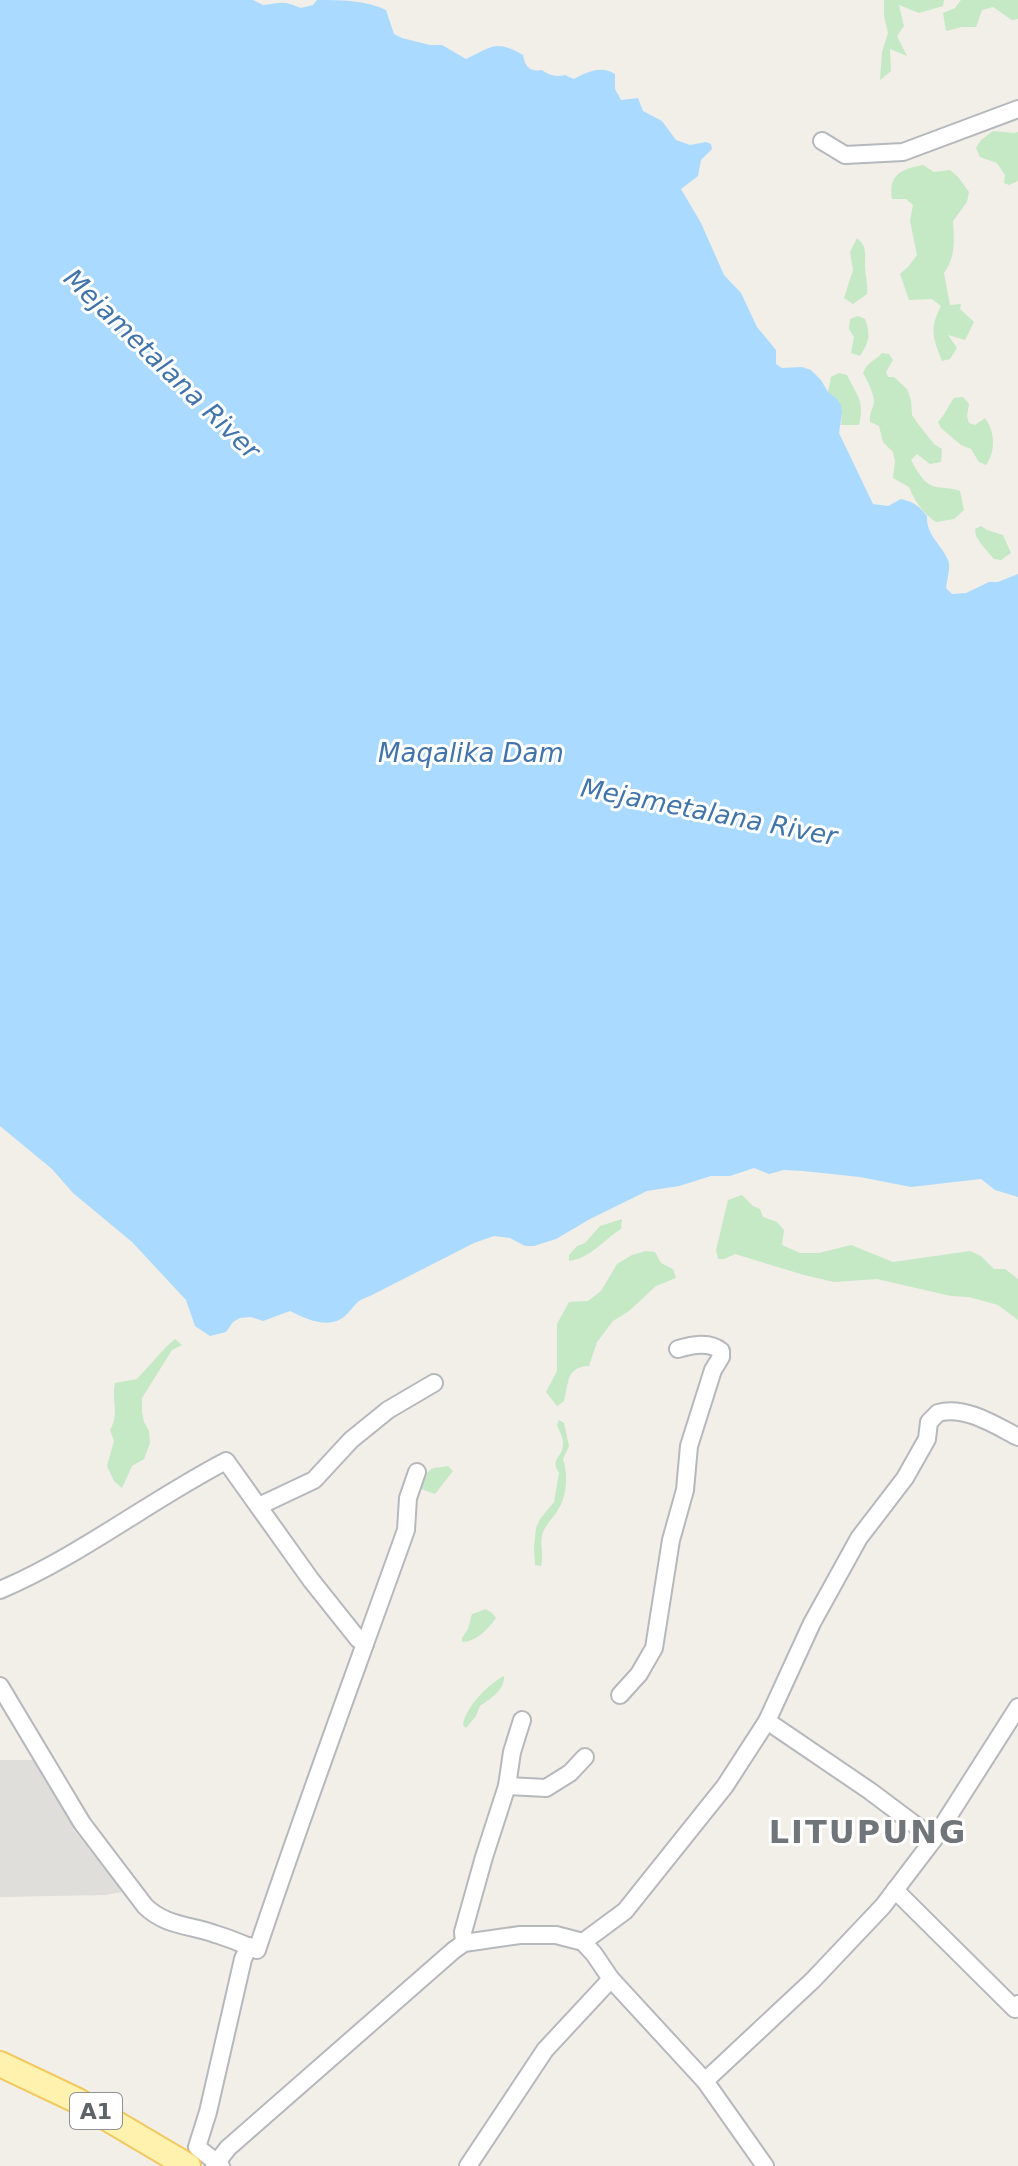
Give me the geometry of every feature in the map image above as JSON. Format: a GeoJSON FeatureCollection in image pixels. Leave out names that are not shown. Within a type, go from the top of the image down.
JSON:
{"type":"FeatureCollection","features":[{"type":"Feature","properties":{"kind":"main road","name":"A1"},"geometry":{"type":"LineString","coordinates":[[0,2064],[78,2101],[188,2166]]}},
{"type":"Feature","properties":{"kind":"street"},"geometry":{"type":"LineString","coordinates":[[822,141],[845,155],[903,152],[1018,109]]}},
{"type":"Feature","properties":{"kind":"street"},"geometry":{"type":"LineString","coordinates":[[620,1695],[639,1674],[654,1648],[671,1540],[685,1490],[689,1446],[713,1370],[721,1357],[717,1347],[695,1344],[678,1349]]}},
{"type":"Feature","properties":{"kind":"street"},"geometry":{"type":"LineString","coordinates":[[259,1506],[314,1480],[351,1440],[388,1410],[434,1383]]}},
{"type":"Feature","properties":{"kind":"street"},"geometry":{"type":"LineString","coordinates":[[583,1942],[625,1911],[725,1786],[767,1721],[826,1596],[859,1538],[905,1478],[927,1439],[929,1422],[938,1413],[956,1411],[998,1426],[1018,1437]]}},
{"type":"Feature","properties":{"kind":"street"},"geometry":{"type":"LineString","coordinates":[[0,1590],[31,1577],[226,1461],[311,1580],[365,1644]]}},
{"type":"Feature","properties":{"kind":"street"},"geometry":{"type":"LineString","coordinates":[[0,1686],[82,1823],[145,1906],[155,1916],[173,1924],[213,1933],[257,1950],[406,1530],[408,1498],[417,1472]]}},
{"type":"Feature","properties":{"kind":"street"},"geometry":{"type":"LineString","coordinates":[[705,2081],[813,1980],[895,1890],[934,1839],[1018,1707]]}},
{"type":"Feature","properties":{"kind":"street"},"geometry":{"type":"LineString","coordinates":[[464,1943],[463,1932],[469,1907],[507,1786],[512,1752],[522,1720]]}},
{"type":"Feature","properties":{"kind":"street"},"geometry":{"type":"LineString","coordinates":[[767,1721],[934,1839]]}},
{"type":"Feature","properties":{"kind":"street"},"geometry":{"type":"LineString","coordinates":[[507,1786],[546,1788],[570,1773],[585,1757]]}},
{"type":"Feature","properties":{"kind":"street"},"geometry":{"type":"LineString","coordinates":[[895,1890],[1017,2008]]}},
{"type":"Feature","properties":{"kind":"street"},"geometry":{"type":"LineString","coordinates":[[249,1946],[243,1959],[197,2147],[217,2165],[228,2148],[464,1943],[520,1935],[556,1935],[583,1942],[594,1954],[611,1979],[705,2081],[765,2166]]}},
{"type":"Feature","properties":{"kind":"street"},"geometry":{"type":"LineString","coordinates":[[468,2166],[545,2050],[611,1979]]}},
{"type":"Feature","properties":{"kind":"shaded area"},"geometry":{"type":"Polygon","coordinates":[[[0,1760],[38,1760],[61,1797],[74,1830],[123,1892],[0,1897],[0,1760]]]}},
{"type":"Feature","properties":{"kind":"green space"},"geometry":{"type":"Polygon","coordinates":[[[884,0],[944,0],[943,6],[919,13],[899,5],[904,26],[897,36],[907,56],[890,49],[891,71],[880,80],[882,52],[888,33],[884,0]]]}},
{"type":"Feature","properties":{"kind":"green space"},"geometry":{"type":"Polygon","coordinates":[[[961,0],[1018,0],[1018,19],[1012,20],[993,7],[982,10],[976,27],[946,31],[943,13],[955,8],[961,0]]]}},
{"type":"Feature","properties":{"kind":"green space"},"geometry":{"type":"Polygon","coordinates":[[[993,131],[1018,132],[1018,181],[1009,185],[1004,183],[1005,175],[997,163],[980,157],[976,148],[993,131]]]}},
{"type":"Feature","properties":{"kind":"green space"},"geometry":{"type":"Polygon","coordinates":[[[923,165],[934,172],[950,170],[969,192],[967,202],[953,221],[952,254],[944,273],[950,305],[961,304],[960,309],[974,322],[965,340],[948,335],[957,348],[950,359],[942,361],[934,334],[941,306],[932,299],[909,300],[900,274],[917,255],[910,221],[913,205],[906,199],[892,199],[891,191],[898,174],[923,165]]]}},
{"type":"Feature","properties":{"kind":"green space"},"geometry":{"type":"Polygon","coordinates":[[[857,238],[865,250],[867,294],[853,304],[844,298],[853,270],[850,252],[857,238]]]}},
{"type":"Feature","properties":{"kind":"green space"},"geometry":{"type":"Polygon","coordinates":[[[858,316],[865,319],[868,329],[867,343],[860,356],[851,353],[854,337],[849,329],[850,319],[858,316]]]}},
{"type":"Feature","properties":{"kind":"green space"},"geometry":{"type":"Polygon","coordinates":[[[882,353],[889,354],[893,360],[886,372],[888,377],[894,377],[907,389],[912,415],[934,444],[942,449],[941,462],[930,464],[917,454],[911,460],[929,484],[960,491],[964,510],[954,519],[936,522],[920,507],[909,487],[893,478],[893,452],[883,442],[879,426],[870,422],[874,398],[863,373],[882,353]]]}},
{"type":"Feature","properties":{"kind":"green space"},"geometry":{"type":"Polygon","coordinates":[[[839,373],[847,375],[859,399],[859,425],[841,425],[842,413],[828,392],[831,377],[839,373]]]}},
{"type":"Feature","properties":{"kind":"green space"},"geometry":{"type":"Polygon","coordinates":[[[963,397],[969,404],[969,423],[975,425],[985,418],[991,429],[993,448],[986,465],[979,462],[971,449],[961,445],[941,428],[938,422],[954,398],[963,397]]]}},
{"type":"Feature","properties":{"kind":"green space"},"geometry":{"type":"Polygon","coordinates":[[[981,526],[1003,535],[1011,553],[1001,560],[994,559],[976,536],[975,529],[981,526]]]}},
{"type":"Feature","properties":{"kind":"green space"},"geometry":{"type":"Polygon","coordinates":[[[742,1195],[760,1209],[763,1217],[777,1222],[784,1230],[782,1245],[800,1253],[819,1253],[851,1245],[893,1262],[970,1251],[981,1256],[994,1269],[1005,1269],[1018,1279],[1018,1320],[998,1305],[969,1297],[951,1296],[877,1279],[834,1282],[735,1254],[718,1259],[716,1250],[728,1200],[742,1195]]]}},
{"type":"Feature","properties":{"kind":"green space"},"geometry":{"type":"Polygon","coordinates":[[[622,1219],[621,1229],[590,1252],[569,1261],[569,1255],[600,1226],[622,1219]]]}},
{"type":"Feature","properties":{"kind":"green space"},"geometry":{"type":"Polygon","coordinates":[[[646,1251],[655,1252],[661,1263],[673,1269],[676,1278],[656,1286],[613,1321],[597,1342],[589,1366],[572,1373],[564,1401],[557,1406],[546,1392],[557,1371],[557,1324],[569,1302],[588,1301],[601,1291],[617,1264],[646,1251]]]}},
{"type":"Feature","properties":{"kind":"green space"},"geometry":{"type":"Polygon","coordinates":[[[175,1339],[182,1345],[172,1350],[142,1398],[142,1412],[150,1443],[144,1459],[132,1466],[122,1488],[114,1481],[107,1466],[114,1441],[110,1430],[115,1413],[115,1383],[137,1379],[175,1339]]]}},
{"type":"Feature","properties":{"kind":"green space"},"geometry":{"type":"Polygon","coordinates":[[[559,1420],[564,1423],[569,1446],[563,1459],[566,1484],[562,1503],[542,1535],[541,1566],[535,1565],[536,1528],[554,1502],[559,1473],[556,1462],[563,1446],[557,1425],[559,1420]]]}},
{"type":"Feature","properties":{"kind":"green space"},"geometry":{"type":"Polygon","coordinates":[[[448,1466],[453,1471],[435,1494],[421,1489],[420,1483],[431,1469],[448,1466]]]}},
{"type":"Feature","properties":{"kind":"green space"},"geometry":{"type":"Polygon","coordinates":[[[486,1609],[496,1618],[477,1637],[462,1642],[472,1614],[486,1609]]]}},
{"type":"Feature","properties":{"kind":"green space"},"geometry":{"type":"Polygon","coordinates":[[[504,1676],[499,1690],[480,1706],[466,1728],[463,1725],[465,1718],[473,1704],[504,1676]]]}},
{"type":"Feature","properties":{"kind":"water","name":"Maqalika Dam"},"geometry":{"type":"Polygon","coordinates":[[[0,0],[253,0],[263,5],[285,3],[301,8],[313,5],[317,0],[361,2],[386,10],[394,34],[430,45],[442,45],[466,59],[488,48],[500,46],[523,55],[531,69],[553,76],[565,75],[574,79],[594,70],[610,71],[615,74],[615,89],[621,100],[638,98],[643,111],[662,121],[676,140],[690,145],[711,144],[712,149],[701,160],[698,176],[681,189],[701,223],[724,275],[741,293],[757,327],[776,350],[776,364],[782,368],[811,370],[841,405],[839,433],[873,504],[888,506],[901,499],[913,503],[927,516],[931,534],[948,560],[946,588],[952,594],[966,593],[989,582],[1018,574],[1018,1197],[995,1190],[981,1179],[911,1187],[860,1177],[803,1171],[784,1170],[769,1174],[754,1168],[730,1176],[711,1176],[679,1186],[647,1191],[556,1239],[534,1246],[494,1236],[474,1243],[361,1300],[339,1320],[318,1322],[290,1311],[263,1321],[251,1317],[240,1318],[226,1332],[210,1336],[195,1326],[186,1300],[132,1242],[0,1126],[0,0]]]}},
{"type":"Feature","properties":{"kind":"district","name":"LITUPUNG"},"geometry":{"type":"Point","coordinates":[868,1832]}},
{"type":"Feature","properties":{"kind":"water label","name":"Mejametalana River"},"geometry":{"type":"Point","coordinates":[162,364]}},
{"type":"Feature","properties":{"kind":"water label","name":"Mejametalana River"},"geometry":{"type":"Point","coordinates":[709,812]}}]}
